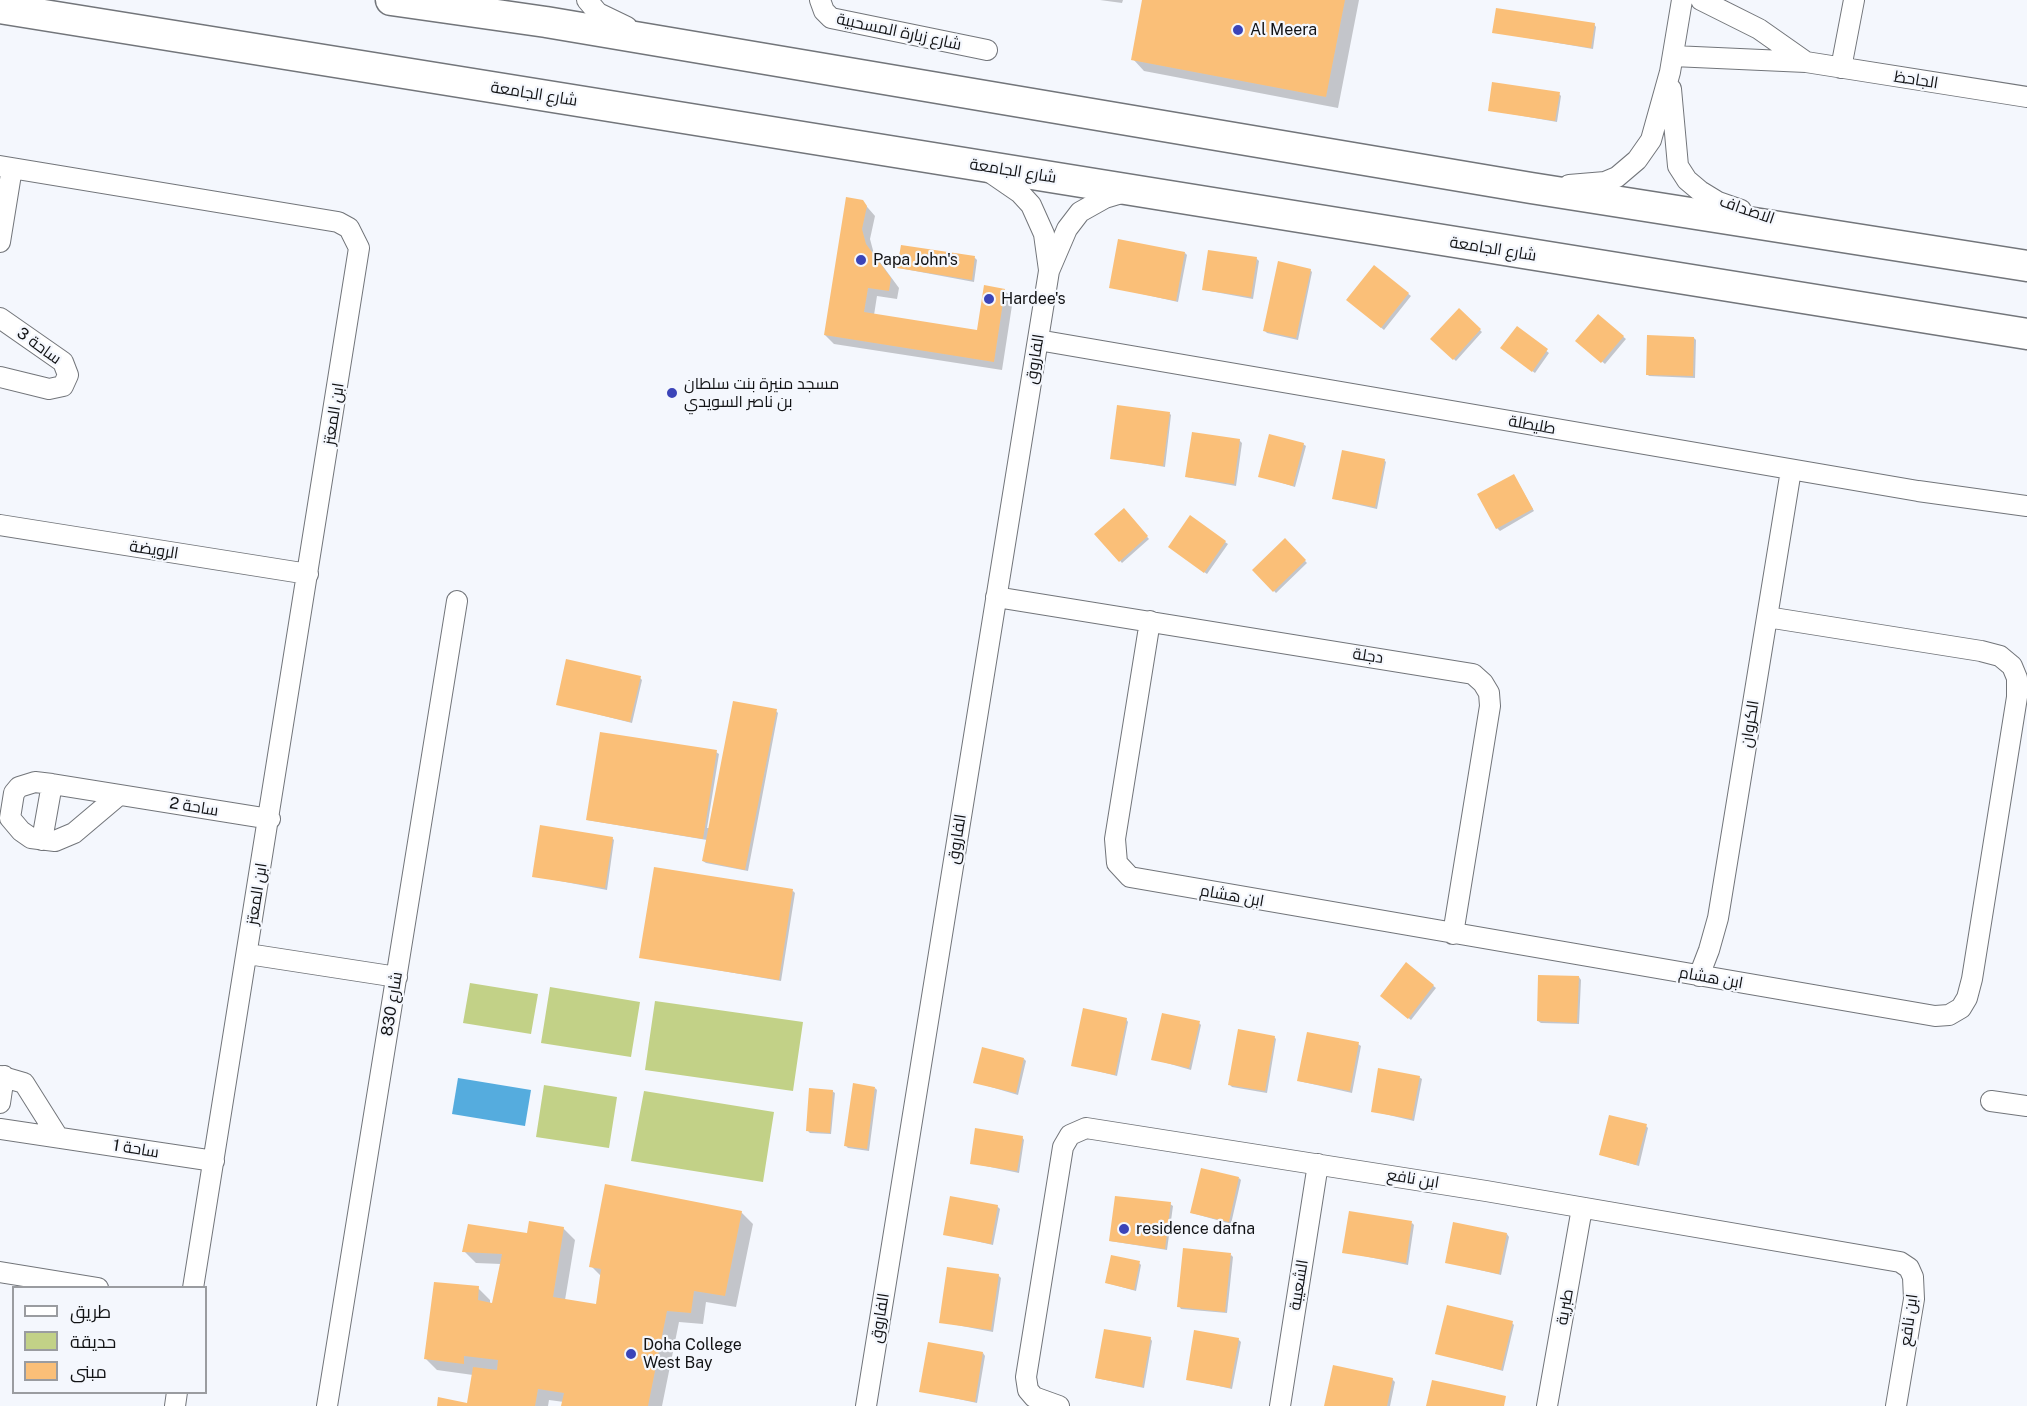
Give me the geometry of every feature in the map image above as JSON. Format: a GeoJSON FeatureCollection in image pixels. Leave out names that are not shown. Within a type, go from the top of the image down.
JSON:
{"type":"FeatureCollection","features":[{"type":"Feature","properties":{"kind":"main road"},"geometry":{"type":"LineString","coordinates":[[391,0],[669,43],[1531,188],[2027,266]]}},
{"type":"Feature","properties":{"kind":"main road","name":"شارع الجامعة"},"geometry":{"type":"LineString","coordinates":[[0,8],[2027,334]]}},
{"type":"Feature","properties":{"kind":"street"},"geometry":{"type":"LineString","coordinates":[[433,6],[465,11],[512,0]]}},
{"type":"Feature","properties":{"kind":"street"},"geometry":{"type":"LineString","coordinates":[[587,0],[598,13],[611,21],[669,43]]}},
{"type":"Feature","properties":{"kind":"street","name":"شارع زبارة المسحبية"},"geometry":{"type":"LineString","coordinates":[[820,0],[824,11],[831,18],[987,50]]}},
{"type":"Feature","properties":{"kind":"street","name":"الاصداف"},"geometry":{"type":"LineString","coordinates":[[1531,188],[1605,182],[1625,172],[1651,140],[1672,64],[1683,0]]}},
{"type":"Feature","properties":{"kind":"street","name":"الجاحظ"},"geometry":{"type":"LineString","coordinates":[[1701,0],[1760,29],[1806,62]]}},
{"type":"Feature","properties":{"kind":"street"},"geometry":{"type":"LineString","coordinates":[[1841,68],[1854,0]]}},
{"type":"Feature","properties":{"kind":"street","name":"الجاحظ"},"geometry":{"type":"LineString","coordinates":[[1672,64],[1806,62],[2027,97]]}},
{"type":"Feature","properties":{"kind":"street","name":"الاصداف"},"geometry":{"type":"LineString","coordinates":[[1672,64],[1675,152],[1678,166],[1687,180],[1718,202],[1814,233]]}},
{"type":"Feature","properties":{"kind":"street","name":"الفاروق"},"geometry":{"type":"LineString","coordinates":[[981,166],[1020,193],[1031,205],[1044,234],[1049,271]]}},
{"type":"Feature","properties":{"kind":"street"},"geometry":{"type":"LineString","coordinates":[[0,242],[6,167]]}},
{"type":"Feature","properties":{"kind":"street","name":"ابن المعتز"},"geometry":{"type":"LineString","coordinates":[[6,167],[338,222],[349,228],[356,237],[358,258],[270,819],[193,1286]]}},
{"type":"Feature","properties":{"kind":"street","name":"الفاروق"},"geometry":{"type":"LineString","coordinates":[[866,1406],[1049,271],[1067,229],[1080,212],[1105,198],[1130,190]]}},
{"type":"Feature","properties":{"kind":"street","name":"ساحة 3"},"geometry":{"type":"LineString","coordinates":[[0,318],[63,362],[68,375],[63,386],[49,389],[0,377]]}},
{"type":"Feature","properties":{"kind":"street","name":"طليطلة"},"geometry":{"type":"LineString","coordinates":[[1038,340],[1791,470],[2027,506]]}},
{"type":"Feature","properties":{"kind":"street","name":"الكروان"},"geometry":{"type":"LineString","coordinates":[[1699,976],[1710,950],[1718,918],[1791,470]]}},
{"type":"Feature","properties":{"kind":"street","name":"الرويضة"},"geometry":{"type":"LineString","coordinates":[[0,525],[308,574]]}},
{"type":"Feature","properties":{"kind":"street","name":"دجلة"},"geometry":{"type":"LineString","coordinates":[[996,597],[1473,674],[1483,682],[1489,693],[1490,706],[1453,934]]}},
{"type":"Feature","properties":{"kind":"street","name":"شارع 830"},"geometry":{"type":"LineString","coordinates":[[327,1406],[457,601]]}},
{"type":"Feature","properties":{"kind":"street","name":"ابن هشام"},"geometry":{"type":"LineString","coordinates":[[1150,621],[1115,839],[1114,851],[1122,871],[1141,880],[1935,1016],[1949,1015],[1961,1008],[1967,998],[1972,979],[2017,698],[2017,678],[2012,666],[2000,656],[1981,651],[1767,617]]}},
{"type":"Feature","properties":{"kind":"street","name":"ساحة 2"},"geometry":{"type":"LineString","coordinates":[[42,840],[31,838],[10,818],[14,793],[27,783],[52,784],[270,819]]}},
{"type":"Feature","properties":{"kind":"street"},"geometry":{"type":"LineString","coordinates":[[52,784],[42,840],[55,841],[74,833],[119,795]]}},
{"type":"Feature","properties":{"kind":"street"},"geometry":{"type":"LineString","coordinates":[[248,954],[397,977]]}},
{"type":"Feature","properties":{"kind":"street"},"geometry":{"type":"LineString","coordinates":[[0,1103],[2,1076],[24,1083],[58,1137]]}},
{"type":"Feature","properties":{"kind":"street"},"geometry":{"type":"LineString","coordinates":[[1991,1101],[2027,1106]]}},
{"type":"Feature","properties":{"kind":"street","name":"ابن نافع"},"geometry":{"type":"LineString","coordinates":[[1059,1406],[1034,1397],[1028,1390],[1026,1377],[1063,1147],[1070,1135],[1086,1128],[1318,1164],[1900,1262],[1909,1268],[1913,1278],[1914,1299],[1896,1406]]}},
{"type":"Feature","properties":{"kind":"street","name":"ساحة 1"},"geometry":{"type":"LineString","coordinates":[[0,1129],[214,1161]]}},
{"type":"Feature","properties":{"kind":"street","name":"الشعيبة"},"geometry":{"type":"LineString","coordinates":[[1280,1406],[1318,1164]]}},
{"type":"Feature","properties":{"kind":"street","name":"طبرية"},"geometry":{"type":"LineString","coordinates":[[1547,1406],[1582,1208]]}},
{"type":"Feature","properties":{"kind":"street"},"geometry":{"type":"LineString","coordinates":[[0,1272],[91,1286]]}},
{"type":"Feature","properties":{"kind":"green space"},"geometry":{"type":"Polygon","coordinates":[[[470,983],[538,994],[531,1034],[463,1023],[470,983]]]}},
{"type":"Feature","properties":{"kind":"green space"},"geometry":{"type":"Polygon","coordinates":[[[550,987],[640,1002],[631,1057],[541,1043],[550,987]]]}},
{"type":"Feature","properties":{"kind":"green space"},"geometry":{"type":"Polygon","coordinates":[[[655,1001],[803,1022],[793,1091],[645,1070],[655,1001]]]}},
{"type":"Feature","properties":{"kind":"green space"},"geometry":{"type":"Polygon","coordinates":[[[544,1085],[617,1097],[609,1148],[536,1137],[544,1085]]]}},
{"type":"Feature","properties":{"kind":"green space"},"geometry":{"type":"Polygon","coordinates":[[[644,1091],[774,1112],[763,1182],[631,1161],[644,1091]]]}},
{"type":"Feature","properties":{"kind":"water"},"geometry":{"type":"Polygon","coordinates":[[[458,1078],[531,1090],[525,1126],[452,1114],[458,1078]]]}},
{"type":"Feature","properties":{"kind":"building","name":"Al Meera"},"geometry":{"type":"Polygon","coordinates":[[[1142,0],[1345,0],[1326,97],[1131,60],[1142,0]]]}},
{"type":"Feature","properties":{"kind":"building"},"geometry":{"type":"Polygon","coordinates":[[[1496,8],[1595,23],[1591,48],[1492,33],[1496,8]]]}},
{"type":"Feature","properties":{"kind":"building"},"geometry":{"type":"Polygon","coordinates":[[[1492,82],[1560,92],[1555,121],[1488,111],[1492,82]]]}},
{"type":"Feature","properties":{"kind":"building"},"geometry":{"type":"Polygon","coordinates":[[[846,197],[863,200],[867,206],[862,229],[866,244],[891,278],[889,291],[868,288],[864,312],[977,330],[984,285],[1005,289],[994,362],[824,335],[846,197]]]}},
{"type":"Feature","properties":{"kind":"building"},"geometry":{"type":"Polygon","coordinates":[[[1118,239],[1185,252],[1176,301],[1109,288],[1118,239]]]}},
{"type":"Feature","properties":{"kind":"building"},"geometry":{"type":"Polygon","coordinates":[[[901,245],[975,256],[972,280],[897,268],[901,245]]]}},
{"type":"Feature","properties":{"kind":"building"},"geometry":{"type":"Polygon","coordinates":[[[1208,250],[1257,257],[1251,297],[1202,290],[1208,250]]]}},
{"type":"Feature","properties":{"kind":"building"},"geometry":{"type":"Polygon","coordinates":[[[1278,261],[1311,269],[1296,338],[1263,331],[1278,261]]]}},
{"type":"Feature","properties":{"kind":"building"},"geometry":{"type":"Polygon","coordinates":[[[1374,265],[1409,293],[1381,328],[1346,300],[1374,265]]]}},
{"type":"Feature","properties":{"kind":"building"},"geometry":{"type":"Polygon","coordinates":[[[1459,308],[1481,329],[1453,360],[1430,339],[1459,308]]]}},
{"type":"Feature","properties":{"kind":"building"},"geometry":{"type":"Polygon","coordinates":[[[1598,314],[1624,336],[1601,363],[1575,341],[1598,314]]]}},
{"type":"Feature","properties":{"kind":"building"},"geometry":{"type":"Polygon","coordinates":[[[1517,326],[1548,349],[1532,372],[1500,348],[1517,326]]]}},
{"type":"Feature","properties":{"kind":"building"},"geometry":{"type":"Polygon","coordinates":[[[1647,335],[1694,337],[1693,376],[1646,375],[1647,335]]]}},
{"type":"Feature","properties":{"kind":"building"},"geometry":{"type":"Polygon","coordinates":[[[1117,405],[1170,412],[1163,466],[1110,459],[1117,405]]]}},
{"type":"Feature","properties":{"kind":"building"},"geometry":{"type":"Polygon","coordinates":[[[1192,432],[1240,439],[1234,484],[1185,477],[1192,432]]]}},
{"type":"Feature","properties":{"kind":"building"},"geometry":{"type":"Polygon","coordinates":[[[1269,434],[1304,443],[1293,486],[1258,477],[1269,434]]]}},
{"type":"Feature","properties":{"kind":"building"},"geometry":{"type":"Polygon","coordinates":[[[1342,450],[1385,459],[1375,507],[1332,499],[1342,450]]]}},
{"type":"Feature","properties":{"kind":"building"},"geometry":{"type":"Polygon","coordinates":[[[1514,474],[1533,509],[1496,529],[1477,494],[1514,474]]]}},
{"type":"Feature","properties":{"kind":"building"},"geometry":{"type":"Polygon","coordinates":[[[1124,508],[1148,536],[1119,562],[1094,534],[1124,508]]]}},
{"type":"Feature","properties":{"kind":"building"},"geometry":{"type":"Polygon","coordinates":[[[1190,515],[1226,541],[1204,573],[1168,547],[1190,515]]]}},
{"type":"Feature","properties":{"kind":"building"},"geometry":{"type":"Polygon","coordinates":[[[1285,538],[1306,560],[1273,592],[1252,570],[1285,538]]]}},
{"type":"Feature","properties":{"kind":"building"},"geometry":{"type":"Polygon","coordinates":[[[566,659],[641,676],[630,722],[556,705],[566,659]]]}},
{"type":"Feature","properties":{"kind":"building"},"geometry":{"type":"Polygon","coordinates":[[[733,701],[777,709],[745,870],[702,861],[733,701]]]}},
{"type":"Feature","properties":{"kind":"building"},"geometry":{"type":"Polygon","coordinates":[[[600,732],[717,750],[703,839],[586,820],[600,732]]]}},
{"type":"Feature","properties":{"kind":"building"},"geometry":{"type":"Polygon","coordinates":[[[540,825],[613,837],[605,888],[532,877],[540,825]]]}},
{"type":"Feature","properties":{"kind":"building"},"geometry":{"type":"Polygon","coordinates":[[[654,867],[793,889],[779,980],[639,958],[654,867]]]}},
{"type":"Feature","properties":{"kind":"building"},"geometry":{"type":"Polygon","coordinates":[[[1406,962],[1434,985],[1408,1019],[1380,996],[1406,962]]]}},
{"type":"Feature","properties":{"kind":"building"},"geometry":{"type":"Polygon","coordinates":[[[1538,975],[1579,976],[1577,1023],[1537,1021],[1538,975]]]}},
{"type":"Feature","properties":{"kind":"building"},"geometry":{"type":"Polygon","coordinates":[[[1083,1008],[1127,1018],[1115,1075],[1071,1066],[1083,1008]]]}},
{"type":"Feature","properties":{"kind":"building"},"geometry":{"type":"Polygon","coordinates":[[[1162,1013],[1200,1021],[1189,1068],[1151,1060],[1162,1013]]]}},
{"type":"Feature","properties":{"kind":"building"},"geometry":{"type":"Polygon","coordinates":[[[1238,1029],[1275,1036],[1265,1091],[1228,1085],[1238,1029]]]}},
{"type":"Feature","properties":{"kind":"building"},"geometry":{"type":"Polygon","coordinates":[[[1307,1032],[1359,1042],[1350,1091],[1297,1081],[1307,1032]]]}},
{"type":"Feature","properties":{"kind":"building"},"geometry":{"type":"Polygon","coordinates":[[[982,1047],[1024,1058],[1016,1093],[973,1083],[982,1047]]]}},
{"type":"Feature","properties":{"kind":"building"},"geometry":{"type":"Polygon","coordinates":[[[1378,1068],[1420,1076],[1412,1119],[1371,1112],[1378,1068]]]}},
{"type":"Feature","properties":{"kind":"building"},"geometry":{"type":"Polygon","coordinates":[[[853,1083],[875,1087],[867,1149],[844,1146],[853,1083]]]}},
{"type":"Feature","properties":{"kind":"building"},"geometry":{"type":"Polygon","coordinates":[[[809,1088],[833,1090],[830,1133],[806,1131],[809,1088]]]}},
{"type":"Feature","properties":{"kind":"building"},"geometry":{"type":"Polygon","coordinates":[[[1609,1115],[1647,1124],[1636,1165],[1599,1155],[1609,1115]]]}},
{"type":"Feature","properties":{"kind":"building"},"geometry":{"type":"Polygon","coordinates":[[[975,1128],[1023,1136],[1017,1171],[970,1164],[975,1128]]]}},
{"type":"Feature","properties":{"kind":"building"},"geometry":{"type":"Polygon","coordinates":[[[1201,1168],[1239,1177],[1229,1222],[1190,1213],[1201,1168]]]}},
{"type":"Feature","properties":{"kind":"building"},"geometry":{"type":"Polygon","coordinates":[[[605,1184],[742,1211],[725,1296],[694,1291],[691,1313],[667,1311],[648,1406],[561,1406],[564,1393],[538,1389],[535,1406],[437,1406],[438,1397],[467,1403],[473,1367],[497,1370],[498,1360],[464,1356],[464,1364],[424,1359],[434,1282],[479,1286],[478,1300],[492,1303],[502,1254],[462,1252],[468,1224],[527,1233],[529,1221],[564,1227],[553,1297],[596,1304],[601,1269],[589,1267],[605,1184]]]}},
{"type":"Feature","properties":{"kind":"building"},"geometry":{"type":"Polygon","coordinates":[[[950,1196],[998,1205],[991,1244],[943,1235],[950,1196]]]}},
{"type":"Feature","properties":{"kind":"building"},"geometry":{"type":"Polygon","coordinates":[[[1115,1196],[1171,1202],[1165,1249],[1109,1241],[1115,1196]]]}},
{"type":"Feature","properties":{"kind":"building"},"geometry":{"type":"Polygon","coordinates":[[[1349,1211],[1412,1221],[1406,1263],[1342,1253],[1349,1211]]]}},
{"type":"Feature","properties":{"kind":"building"},"geometry":{"type":"Polygon","coordinates":[[[1453,1222],[1507,1233],[1499,1274],[1445,1263],[1453,1222]]]}},
{"type":"Feature","properties":{"kind":"building"},"geometry":{"type":"Polygon","coordinates":[[[1183,1248],[1231,1253],[1225,1312],[1177,1307],[1183,1248]]]}},
{"type":"Feature","properties":{"kind":"building"},"geometry":{"type":"Polygon","coordinates":[[[1111,1255],[1140,1261],[1134,1290],[1105,1283],[1111,1255]]]}},
{"type":"Feature","properties":{"kind":"building"},"geometry":{"type":"Polygon","coordinates":[[[947,1267],[999,1274],[991,1330],[939,1323],[947,1267]]]}},
{"type":"Feature","properties":{"kind":"building"},"geometry":{"type":"Polygon","coordinates":[[[1447,1305],[1513,1321],[1501,1370],[1435,1354],[1447,1305]]]}},
{"type":"Feature","properties":{"kind":"building"},"geometry":{"type":"Polygon","coordinates":[[[1104,1329],[1151,1337],[1142,1387],[1095,1378],[1104,1329]]]}},
{"type":"Feature","properties":{"kind":"building"},"geometry":{"type":"Polygon","coordinates":[[[1194,1330],[1239,1338],[1230,1388],[1186,1380],[1194,1330]]]}},
{"type":"Feature","properties":{"kind":"building"},"geometry":{"type":"Polygon","coordinates":[[[928,1342],[983,1352],[975,1402],[919,1392],[928,1342]]]}},
{"type":"Feature","properties":{"kind":"building"},"geometry":{"type":"Polygon","coordinates":[[[1333,1365],[1393,1378],[1387,1406],[1324,1406],[1333,1365]]]}},
{"type":"Feature","properties":{"kind":"building"},"geometry":{"type":"Polygon","coordinates":[[[1432,1380],[1506,1396],[1504,1406],[1426,1406],[1432,1380]]]}},
{"type":"Feature","properties":{"kind":"place","name":"Al Meera"},"geometry":{"type":"Point","coordinates":[1238,30]}},
{"type":"Feature","properties":{"kind":"place","name":"Papa John's"},"geometry":{"type":"Point","coordinates":[861,260]}},
{"type":"Feature","properties":{"kind":"place","name":"Hardee's"},"geometry":{"type":"Point","coordinates":[989,299]}},
{"type":"Feature","properties":{"kind":"place","name":"مسجد منيرة بنت سلطان بن ناصر السويدي"},"geometry":{"type":"Point","coordinates":[672,393]}},
{"type":"Feature","properties":{"kind":"place","name":"residence dafna"},"geometry":{"type":"Point","coordinates":[1124,1229]}},
{"type":"Feature","properties":{"kind":"place","name":"Doha College West Bay"},"geometry":{"type":"Point","coordinates":[631,1354]}}]}
